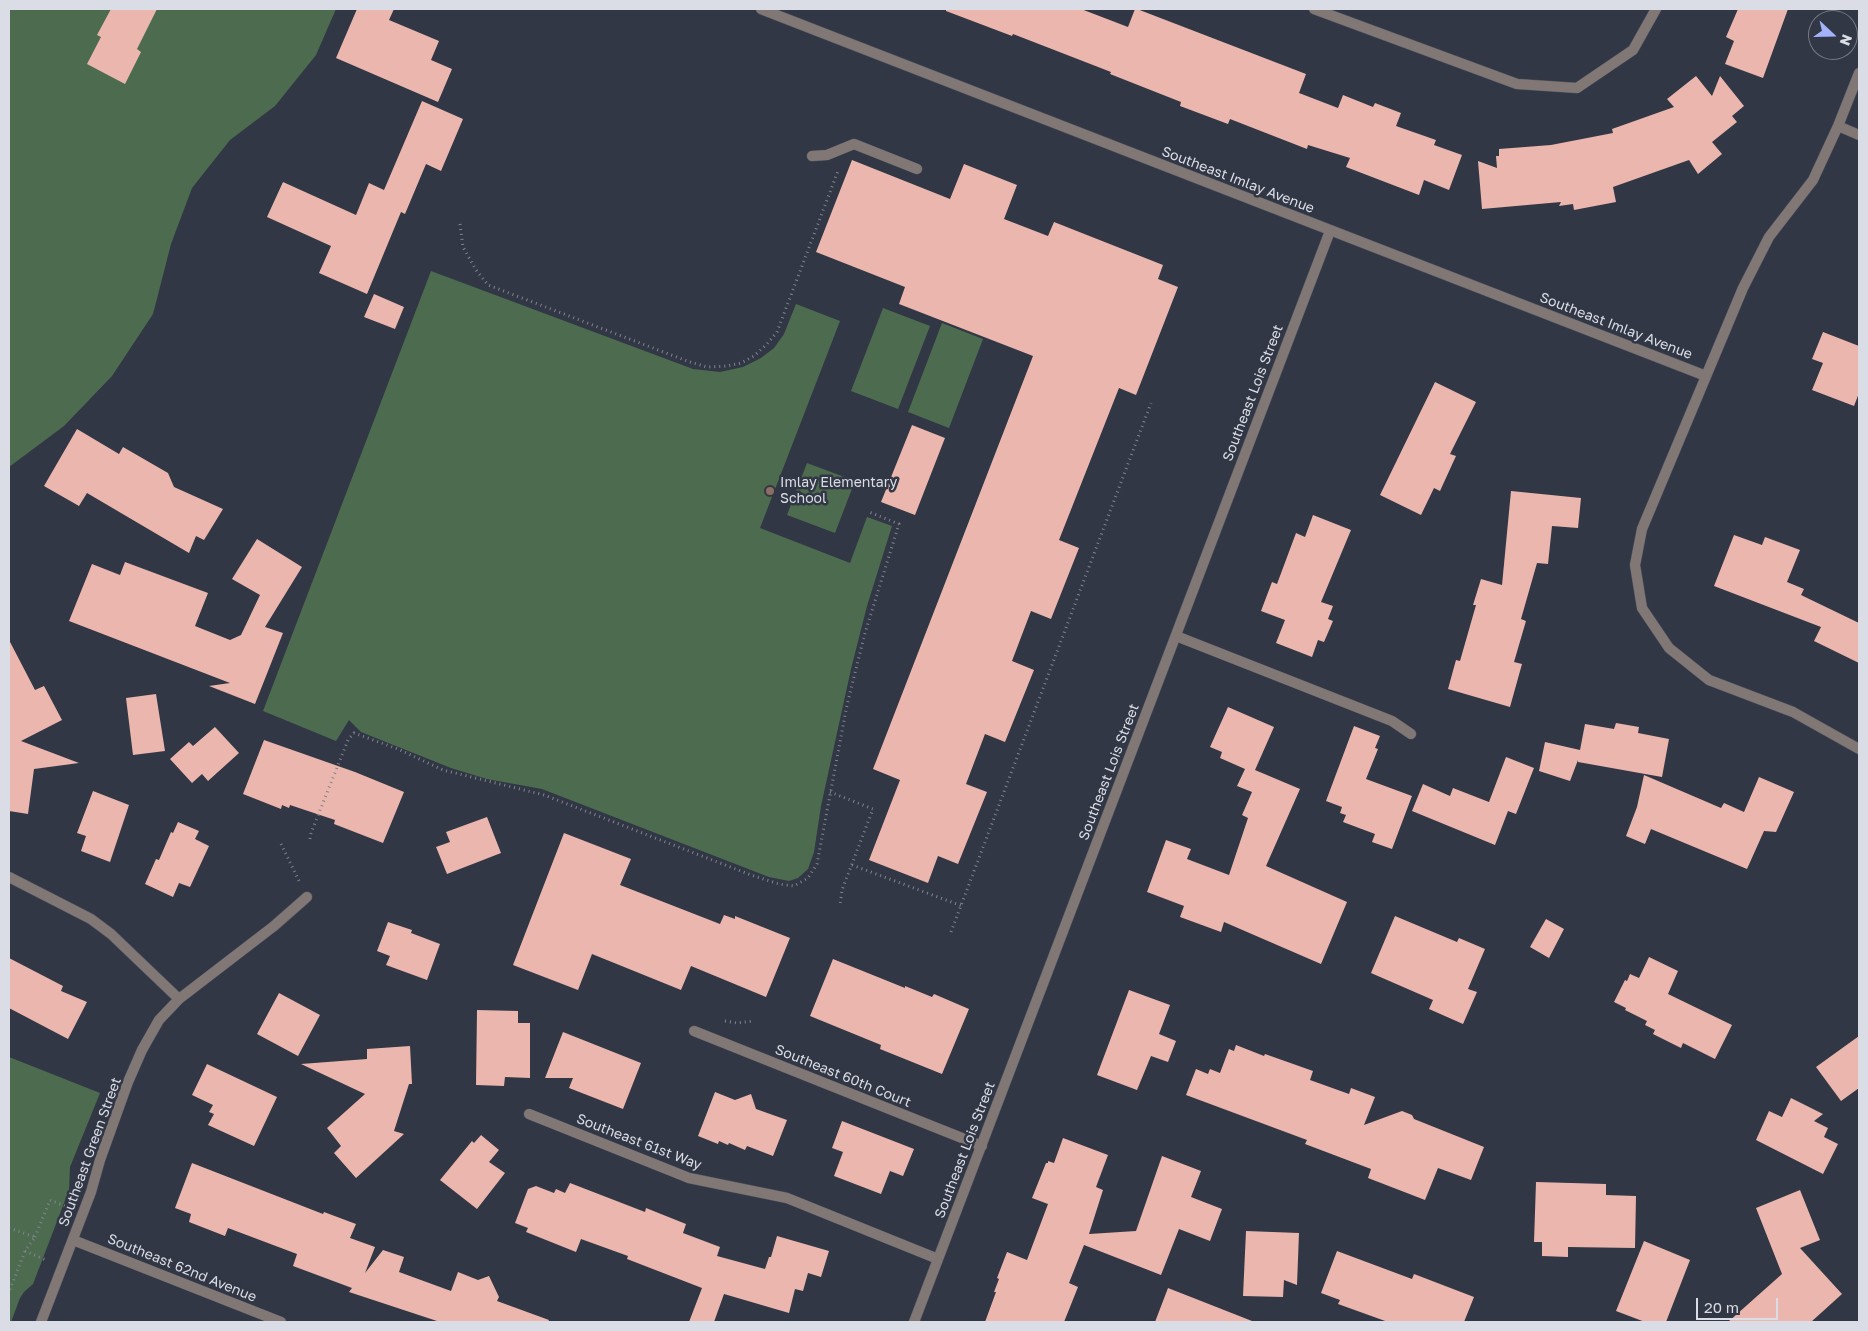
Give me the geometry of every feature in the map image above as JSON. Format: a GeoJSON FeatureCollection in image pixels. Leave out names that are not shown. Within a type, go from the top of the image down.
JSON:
{"type":"FeatureCollection","features":[{"type":"Feature","properties":{"kind":"street","name":"Southeast Imlay Avenue"},"geometry":{"type":"LineString","coordinates":[[761,9],[1706,376]]}},
{"type":"Feature","properties":{"kind":"street"},"geometry":{"type":"LineString","coordinates":[[1314,9],[1517,84],[1577,88],[1633,50],[1656,9]]}},
{"type":"Feature","properties":{"kind":"street"},"geometry":{"type":"LineString","coordinates":[[1859,73],[1838,126],[1813,180],[1769,238],[1743,288],[1642,529],[1635,565],[1642,608],[1669,648],[1709,680],[1793,712],[1859,749]]}},
{"type":"Feature","properties":{"kind":"street"},"geometry":{"type":"LineString","coordinates":[[1838,126],[1859,135]]}},
{"type":"Feature","properties":{"kind":"street"},"geometry":{"type":"LineString","coordinates":[[812,156],[827,155],[854,144],[918,169]]}},
{"type":"Feature","properties":{"kind":"street","name":"Southeast Lois Street"},"geometry":{"type":"LineString","coordinates":[[914,1322],[1330,231]]}},
{"type":"Feature","properties":{"kind":"street"},"geometry":{"type":"LineString","coordinates":[[1176,636],[1392,720],[1411,734]]}},
{"type":"Feature","properties":{"kind":"street"},"geometry":{"type":"LineString","coordinates":[[9,877],[91,919],[111,934],[179,999]]}},
{"type":"Feature","properties":{"kind":"street","name":"Southeast Green Street"},"geometry":{"type":"LineString","coordinates":[[41,1322],[83,1214],[100,1160],[142,1050],[159,1020],[179,999],[274,926],[307,898]]}},
{"type":"Feature","properties":{"kind":"street","name":"Southeast 60th Court"},"geometry":{"type":"LineString","coordinates":[[694,1031],[982,1146]]}},
{"type":"Feature","properties":{"kind":"street","name":"Southeast 61st Way"},"geometry":{"type":"LineString","coordinates":[[529,1114],[689,1178],[711,1184],[788,1198],[938,1259]]}},
{"type":"Feature","properties":{"kind":"street","name":"Southeast 62nd Avenue"},"geometry":{"type":"LineString","coordinates":[[73,1240],[281,1322]]}},
{"type":"Feature","properties":{"kind":"path"},"geometry":{"type":"LineString","coordinates":[[460,224],[463,247],[476,270],[488,285],[686,362],[707,367],[726,366],[741,363],[754,356],[768,344],[777,332],[840,168]]}},
{"type":"Feature","properties":{"kind":"path"},"geometry":{"type":"LineString","coordinates":[[952,932],[1151,403]]}},
{"type":"Feature","properties":{"kind":"path"},"geometry":{"type":"LineString","coordinates":[[310,839],[310,833],[348,740],[354,733],[398,749],[443,770],[544,795],[710,860],[779,884],[794,886],[808,878],[817,864],[847,705],[863,642],[899,524],[869,512]]}},
{"type":"Feature","properties":{"kind":"path"},"geometry":{"type":"LineString","coordinates":[[830,792],[873,809],[842,890],[840,906]]}},
{"type":"Feature","properties":{"kind":"path"},"geometry":{"type":"LineString","coordinates":[[281,844],[307,898]]}},
{"type":"Feature","properties":{"kind":"path"},"geometry":{"type":"LineString","coordinates":[[852,864],[962,906]]}},
{"type":"Feature","properties":{"kind":"path"},"geometry":{"type":"LineString","coordinates":[[718,1018],[738,1023],[754,1021]]}},
{"type":"Feature","properties":{"kind":"path"},"geometry":{"type":"LineString","coordinates":[[9,1292],[25,1251],[35,1237],[50,1200],[83,1214]]}},
{"type":"Feature","properties":{"kind":"path"},"geometry":{"type":"LineString","coordinates":[[9,1228],[35,1237]]}},
{"type":"Feature","properties":{"kind":"green space"},"geometry":{"type":"Polygon","coordinates":[[[9,9],[336,9],[316,55],[275,106],[230,140],[192,188],[171,244],[153,314],[112,376],[64,426],[9,467],[9,9]]]}},
{"type":"Feature","properties":{"kind":"green space"},"geometry":{"type":"Polygon","coordinates":[[[431,271],[693,369],[720,372],[743,367],[761,358],[774,348],[784,334],[796,304],[840,321],[760,528],[850,563],[867,517],[892,526],[867,606],[851,669],[821,806],[814,852],[808,869],[798,878],[789,881],[769,877],[542,789],[487,779],[451,768],[361,732],[349,720],[336,741],[263,711],[431,271]]]}},
{"type":"Feature","properties":{"kind":"green space"},"geometry":{"type":"Polygon","coordinates":[[[883,308],[930,326],[898,409],[851,391],[883,308]]]}},
{"type":"Feature","properties":{"kind":"green space"},"geometry":{"type":"Polygon","coordinates":[[[942,323],[983,339],[949,428],[908,412],[942,323]]]}},
{"type":"Feature","properties":{"kind":"green space"},"geometry":{"type":"Polygon","coordinates":[[[807,463],[855,481],[835,533],[787,515],[807,463]]]}},
{"type":"Feature","properties":{"kind":"green space"},"geometry":{"type":"Polygon","coordinates":[[[9,1057],[100,1093],[70,1167],[69,1190],[33,1284],[20,1298],[11,1322],[9,1322],[9,1057]]]}},
{"type":"Feature","properties":{"kind":"building"},"geometry":{"type":"Polygon","coordinates":[[[111,9],[157,9],[137,49],[141,52],[125,84],[87,64],[101,37],[97,35],[111,9]]]}},
{"type":"Feature","properties":{"kind":"building"},"geometry":{"type":"Polygon","coordinates":[[[357,9],[394,9],[389,20],[439,41],[431,60],[452,69],[438,102],[336,58],[357,9]]]}},
{"type":"Feature","properties":{"kind":"building"},"geometry":{"type":"Polygon","coordinates":[[[946,9],[1081,9],[1128,27],[1135,9],[1137,9],[1306,74],[1299,93],[1338,108],[1343,95],[1373,107],[1375,103],[1401,113],[1396,126],[1436,140],[1434,145],[1462,155],[1449,190],[1424,180],[1419,195],[1346,167],[1350,158],[1308,145],[1307,149],[1230,119],[1228,124],[1180,106],[1181,102],[1110,74],[1111,72],[1013,34],[1012,36],[946,11],[946,9]]]}},
{"type":"Feature","properties":{"kind":"building"},"geometry":{"type":"Polygon","coordinates":[[[1738,9],[1788,9],[1763,78],[1725,64],[1734,41],[1726,37],[1738,9]]]}},
{"type":"Feature","properties":{"kind":"building"},"geometry":{"type":"Polygon","coordinates":[[[1696,76],[1712,96],[1720,76],[1744,106],[1732,116],[1737,122],[1712,142],[1722,154],[1698,174],[1689,160],[1613,187],[1616,202],[1574,210],[1573,204],[1559,206],[1561,202],[1482,209],[1478,161],[1497,168],[1496,156],[1499,156],[1499,149],[1551,145],[1613,133],[1612,129],[1674,107],[1667,99],[1696,76]]]}},
{"type":"Feature","properties":{"kind":"building"},"geometry":{"type":"Polygon","coordinates":[[[422,101],[463,119],[441,171],[426,164],[405,214],[401,212],[367,294],[319,273],[331,246],[267,217],[283,182],[356,215],[369,183],[384,190],[422,101]]]}},
{"type":"Feature","properties":{"kind":"building"},"geometry":{"type":"Polygon","coordinates":[[[852,160],[950,199],[964,164],[1017,185],[1004,219],[1048,236],[1054,222],[1163,265],[1158,279],[1178,287],[1136,395],[1119,388],[1059,540],[1079,548],[1051,619],[1031,611],[1012,661],[1034,670],[1005,742],[985,734],[966,784],[987,792],[958,864],[938,856],[928,883],[869,860],[900,780],[873,769],[1033,356],[899,304],[905,287],[816,252],[852,160]]]}},
{"type":"Feature","properties":{"kind":"building"},"geometry":{"type":"Polygon","coordinates":[[[374,294],[404,307],[395,329],[364,317],[374,294]]]}},
{"type":"Feature","properties":{"kind":"building"},"geometry":{"type":"Polygon","coordinates":[[[1823,332],[1859,346],[1859,393],[1854,406],[1812,390],[1823,363],[1812,359],[1823,332]]]}},
{"type":"Feature","properties":{"kind":"building"},"geometry":{"type":"Polygon","coordinates":[[[1435,382],[1476,402],[1450,454],[1456,456],[1440,491],[1434,488],[1421,515],[1380,495],[1435,382]]]}},
{"type":"Feature","properties":{"kind":"building"},"geometry":{"type":"Polygon","coordinates":[[[912,425],[945,438],[915,515],[881,502],[912,425]]]}},
{"type":"Feature","properties":{"kind":"building"},"geometry":{"type":"Polygon","coordinates":[[[77,429],[119,454],[123,447],[168,473],[174,487],[223,509],[204,540],[196,536],[189,553],[87,493],[79,506],[44,486],[77,429]]]}},
{"type":"Feature","properties":{"kind":"building"},"geometry":{"type":"Polygon","coordinates":[[[1511,491],[1581,498],[1578,528],[1552,526],[1548,564],[1537,563],[1521,619],[1526,621],[1514,662],[1522,664],[1510,707],[1448,689],[1456,660],[1460,661],[1476,605],[1473,605],[1481,579],[1502,585],[1511,491]]]}},
{"type":"Feature","properties":{"kind":"building"},"geometry":{"type":"Polygon","coordinates":[[[1313,515],[1351,530],[1321,602],[1333,606],[1328,619],[1333,621],[1324,642],[1318,640],[1312,657],[1276,643],[1285,620],[1261,611],[1272,582],[1277,584],[1296,533],[1305,537],[1313,515]]]}},
{"type":"Feature","properties":{"kind":"building"},"geometry":{"type":"Polygon","coordinates":[[[1734,535],[1762,545],[1765,537],[1800,550],[1787,582],[1804,589],[1801,595],[1859,623],[1859,663],[1814,641],[1821,627],[1714,586],[1734,535]]]}},
{"type":"Feature","properties":{"kind":"building"},"geometry":{"type":"Polygon","coordinates":[[[257,539],[302,567],[265,627],[283,633],[255,704],[209,686],[230,683],[69,621],[92,564],[120,575],[125,562],[208,593],[195,626],[230,640],[241,635],[260,595],[232,579],[257,539]]]}},
{"type":"Feature","properties":{"kind":"building"},"geometry":{"type":"Polygon","coordinates":[[[9,640],[35,690],[44,686],[62,720],[21,741],[79,763],[34,769],[28,814],[9,811],[9,640]]]}},
{"type":"Feature","properties":{"kind":"building"},"geometry":{"type":"Polygon","coordinates":[[[156,694],[165,751],[133,755],[126,698],[156,694]]]}},
{"type":"Feature","properties":{"kind":"building"},"geometry":{"type":"Polygon","coordinates":[[[1228,707],[1274,727],[1255,770],[1300,789],[1266,866],[1347,902],[1321,964],[1224,922],[1221,932],[1180,917],[1184,906],[1147,892],[1166,840],[1191,849],[1187,859],[1229,875],[1248,818],[1242,815],[1252,792],[1237,786],[1245,769],[1220,758],[1222,752],[1210,747],[1228,707]]]}},
{"type":"Feature","properties":{"kind":"building"},"geometry":{"type":"Polygon","coordinates":[[[1616,723],[1639,727],[1638,733],[1669,739],[1662,777],[1578,762],[1578,760],[1570,781],[1539,771],[1545,742],[1580,750],[1585,724],[1614,729],[1616,723]]]}},
{"type":"Feature","properties":{"kind":"building"},"geometry":{"type":"Polygon","coordinates":[[[1354,726],[1380,736],[1375,748],[1378,749],[1366,779],[1412,796],[1392,849],[1372,842],[1375,834],[1343,822],[1346,815],[1340,813],[1342,807],[1326,801],[1354,726]]]}},
{"type":"Feature","properties":{"kind":"building"},"geometry":{"type":"Polygon","coordinates":[[[215,727],[239,753],[208,781],[202,774],[192,783],[170,759],[189,742],[193,746],[215,727]]]}},
{"type":"Feature","properties":{"kind":"building"},"geometry":{"type":"Polygon","coordinates":[[[264,740],[355,772],[404,792],[383,843],[334,824],[335,820],[290,805],[289,808],[282,805],[281,809],[243,794],[264,740]]]}},
{"type":"Feature","properties":{"kind":"building"},"geometry":{"type":"Polygon","coordinates":[[[1506,757],[1534,768],[1516,814],[1508,811],[1495,845],[1412,811],[1423,784],[1450,796],[1453,788],[1489,802],[1506,757]]]}},
{"type":"Feature","properties":{"kind":"building"},"geometry":{"type":"Polygon","coordinates":[[[1644,775],[1721,808],[1724,803],[1744,812],[1759,777],[1794,792],[1776,832],[1764,831],[1747,869],[1651,829],[1645,844],[1626,836],[1637,807],[1644,775]]]}},
{"type":"Feature","properties":{"kind":"building"},"geometry":{"type":"Polygon","coordinates":[[[93,791],[129,805],[110,862],[81,851],[86,836],[77,833],[93,791]]]}},
{"type":"Feature","properties":{"kind":"building"},"geometry":{"type":"Polygon","coordinates":[[[487,817],[501,853],[447,874],[436,847],[450,842],[446,832],[487,817]]]}},
{"type":"Feature","properties":{"kind":"building"},"geometry":{"type":"Polygon","coordinates":[[[178,822],[199,831],[195,839],[209,846],[190,887],[179,883],[173,897],[145,884],[156,859],[159,860],[171,832],[173,833],[178,822]]]}},
{"type":"Feature","properties":{"kind":"building"},"geometry":{"type":"Polygon","coordinates":[[[564,833],[631,859],[620,885],[720,924],[724,915],[735,919],[735,916],[790,938],[766,997],[691,966],[681,990],[592,954],[578,990],[513,965],[564,833]]]}},
{"type":"Feature","properties":{"kind":"building"},"geometry":{"type":"Polygon","coordinates":[[[1395,916],[1457,942],[1459,938],[1485,949],[1468,989],[1477,992],[1463,1024],[1429,1009],[1433,1000],[1371,973],[1395,916]]]}},
{"type":"Feature","properties":{"kind":"building"},"geometry":{"type":"Polygon","coordinates":[[[1546,919],[1564,929],[1549,958],[1530,947],[1546,919]]]}},
{"type":"Feature","properties":{"kind":"building"},"geometry":{"type":"Polygon","coordinates":[[[388,922],[412,930],[411,933],[440,944],[427,980],[386,965],[390,956],[377,951],[388,922]]]}},
{"type":"Feature","properties":{"kind":"building"},"geometry":{"type":"Polygon","coordinates":[[[1649,957],[1678,971],[1668,994],[1732,1025],[1715,1059],[1683,1043],[1681,1048],[1653,1034],[1655,1030],[1645,1025],[1647,1021],[1614,1002],[1630,974],[1639,978],[1649,957]]]}},
{"type":"Feature","properties":{"kind":"building"},"geometry":{"type":"Polygon","coordinates":[[[9,958],[63,986],[61,991],[87,1002],[68,1039],[9,1008],[9,958]]]}},
{"type":"Feature","properties":{"kind":"building"},"geometry":{"type":"Polygon","coordinates":[[[833,959],[905,988],[905,986],[932,997],[934,994],[969,1009],[942,1074],[880,1049],[881,1045],[810,1016],[833,959]]]}},
{"type":"Feature","properties":{"kind":"building"},"geometry":{"type":"Polygon","coordinates":[[[1129,990],[1170,1005],[1159,1034],[1176,1041],[1168,1062],[1151,1056],[1137,1090],[1097,1075],[1129,990]]]}},
{"type":"Feature","properties":{"kind":"building"},"geometry":{"type":"Polygon","coordinates":[[[279,993],[320,1015],[298,1056],[257,1034],[279,993]]]}},
{"type":"Feature","properties":{"kind":"building"},"geometry":{"type":"Polygon","coordinates":[[[477,1010],[518,1011],[518,1023],[530,1023],[530,1078],[505,1077],[504,1086],[476,1085],[477,1010]]]}},
{"type":"Feature","properties":{"kind":"building"},"geometry":{"type":"Polygon","coordinates":[[[563,1032],[641,1063],[623,1109],[569,1088],[573,1078],[545,1078],[563,1032]]]}},
{"type":"Feature","properties":{"kind":"building"},"geometry":{"type":"Polygon","coordinates":[[[1859,1036],[1859,1088],[1841,1101],[1816,1067],[1859,1036]]]}},
{"type":"Feature","properties":{"kind":"building"},"geometry":{"type":"Polygon","coordinates":[[[1236,1045],[1313,1071],[1310,1080],[1349,1094],[1351,1088],[1375,1097],[1364,1125],[1402,1111],[1412,1115],[1414,1119],[1484,1147],[1471,1180],[1438,1168],[1425,1200],[1368,1178],[1371,1169],[1305,1144],[1307,1140],[1186,1095],[1196,1069],[1208,1074],[1210,1069],[1220,1073],[1229,1049],[1234,1051],[1236,1045]]]}},
{"type":"Feature","properties":{"kind":"building"},"geometry":{"type":"Polygon","coordinates":[[[410,1046],[412,1084],[409,1084],[394,1131],[404,1134],[356,1178],[334,1153],[341,1146],[327,1128],[365,1094],[301,1064],[367,1059],[367,1049],[410,1046]]]}},
{"type":"Feature","properties":{"kind":"building"},"geometry":{"type":"Polygon","coordinates":[[[207,1064],[277,1097],[254,1146],[208,1125],[214,1114],[209,1112],[213,1105],[192,1095],[207,1064]]]}},
{"type":"Feature","properties":{"kind":"building"},"geometry":{"type":"Polygon","coordinates":[[[715,1092],[735,1100],[751,1094],[756,1109],[787,1120],[773,1156],[747,1146],[745,1150],[729,1143],[728,1145],[719,1141],[718,1144],[698,1136],[715,1092]]]}},
{"type":"Feature","properties":{"kind":"building"},"geometry":{"type":"Polygon","coordinates":[[[1791,1098],[1823,1114],[1814,1121],[1828,1128],[1824,1137],[1838,1144],[1823,1174],[1756,1140],[1769,1111],[1782,1117],[1791,1098]]]}},
{"type":"Feature","properties":{"kind":"building"},"geometry":{"type":"Polygon","coordinates":[[[842,1121],[914,1149],[903,1176],[890,1171],[881,1194],[834,1176],[843,1152],[832,1148],[842,1121]]]}},
{"type":"Feature","properties":{"kind":"building"},"geometry":{"type":"Polygon","coordinates":[[[481,1135],[499,1150],[489,1162],[505,1173],[477,1209],[440,1180],[472,1141],[474,1143],[481,1135]]]}},
{"type":"Feature","properties":{"kind":"building"},"geometry":{"type":"Polygon","coordinates":[[[1063,1138],[1108,1155],[1096,1187],[1103,1190],[1089,1234],[1136,1231],[1162,1156],[1201,1171],[1191,1197],[1222,1209],[1210,1241],[1179,1229],[1161,1275],[1084,1245],[1069,1283],[1078,1287],[1064,1322],[985,1322],[996,1292],[994,1292],[999,1279],[997,1278],[1007,1252],[1027,1260],[1048,1204],[1032,1198],[1046,1163],[1048,1161],[1054,1163],[1063,1138]]]}},
{"type":"Feature","properties":{"kind":"building"},"geometry":{"type":"Polygon","coordinates":[[[192,1163],[323,1214],[324,1212],[356,1224],[350,1238],[375,1247],[365,1273],[383,1250],[404,1257],[399,1272],[451,1291],[458,1272],[478,1280],[489,1276],[499,1297],[497,1301],[549,1320],[548,1322],[440,1322],[349,1292],[352,1288],[293,1266],[297,1254],[228,1228],[225,1236],[189,1222],[191,1214],[175,1208],[192,1163]]]}},
{"type":"Feature","properties":{"kind":"building"},"geometry":{"type":"Polygon","coordinates":[[[1536,1182],[1606,1184],[1606,1195],[1636,1196],[1635,1248],[1568,1247],[1568,1257],[1542,1256],[1542,1242],[1534,1242],[1536,1182]]]}},
{"type":"Feature","properties":{"kind":"building"},"geometry":{"type":"Polygon","coordinates":[[[570,1183],[645,1212],[646,1208],[686,1224],[683,1233],[720,1247],[717,1256],[765,1269],[769,1257],[771,1257],[777,1236],[829,1251],[821,1277],[808,1273],[803,1291],[795,1289],[789,1313],[724,1294],[714,1322],[689,1322],[702,1288],[627,1259],[628,1256],[581,1239],[576,1252],[526,1232],[528,1228],[515,1223],[528,1189],[536,1186],[554,1193],[556,1189],[565,1193],[570,1183]]]}},
{"type":"Feature","properties":{"kind":"building"},"geometry":{"type":"Polygon","coordinates":[[[1800,1190],[1820,1240],[1800,1248],[1842,1294],[1811,1322],[1728,1322],[1782,1274],[1756,1208],[1800,1190]]]}},
{"type":"Feature","properties":{"kind":"building"},"geometry":{"type":"Polygon","coordinates":[[[1246,1231],[1299,1233],[1297,1285],[1284,1280],[1283,1297],[1243,1296],[1246,1231]]]}},
{"type":"Feature","properties":{"kind":"building"},"geometry":{"type":"Polygon","coordinates":[[[1644,1241],[1690,1260],[1666,1322],[1645,1322],[1616,1311],[1644,1241]]]}},
{"type":"Feature","properties":{"kind":"building"},"geometry":{"type":"Polygon","coordinates":[[[1337,1251],[1412,1279],[1414,1274],[1474,1297],[1464,1322],[1388,1322],[1338,1304],[1340,1300],[1321,1293],[1337,1251]]]}},
{"type":"Feature","properties":{"kind":"building"},"geometry":{"type":"Polygon","coordinates":[[[1168,1288],[1252,1321],[1252,1322],[1155,1322],[1168,1288]]]}},
{"type":"Feature","properties":{"kind":"place","name":"Imlay Elementary School"},"geometry":{"type":"Point","coordinates":[770,491]}}]}
